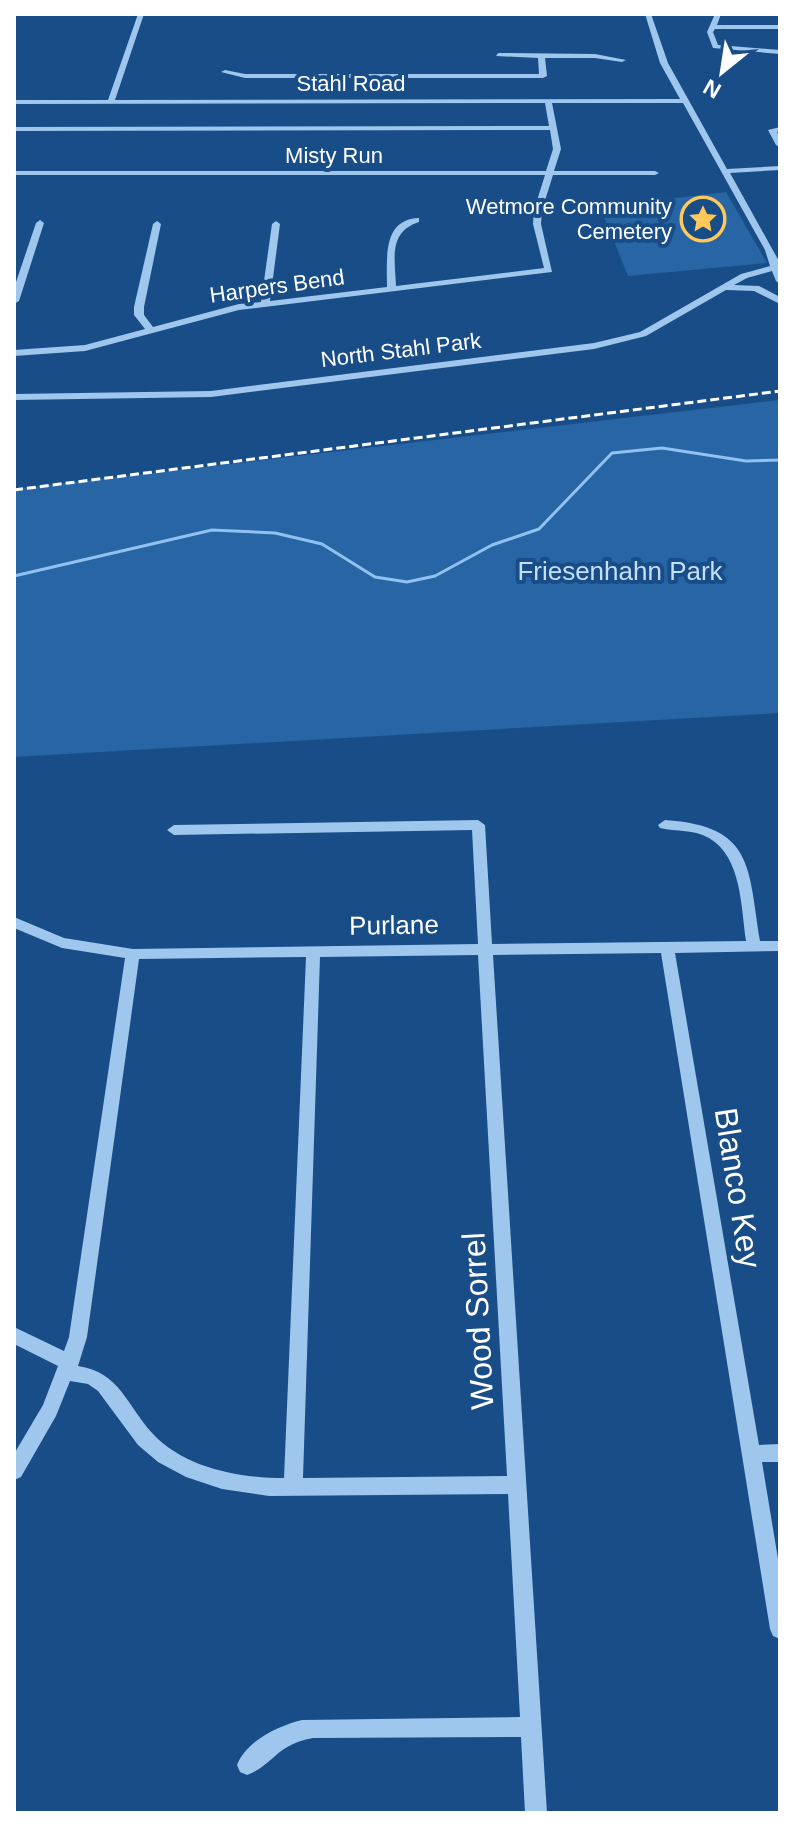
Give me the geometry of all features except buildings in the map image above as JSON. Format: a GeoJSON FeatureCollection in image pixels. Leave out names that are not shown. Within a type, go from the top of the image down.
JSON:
{"type":"FeatureCollection","features":[{"type":"Feature","properties":{"kind":"street"},"geometry":{"type":"LineString","coordinates":[[111,102],[141,14]]}},
{"type":"Feature","properties":{"kind":"street"},"geometry":{"type":"LineString","coordinates":[[648,14],[664,63],[766,244],[777,266],[780,281]]}},
{"type":"Feature","properties":{"kind":"street"},"geometry":{"type":"LineString","coordinates":[[718,14],[711,27],[715,47],[780,52]]}},
{"type":"Feature","properties":{"kind":"street"},"geometry":{"type":"LineString","coordinates":[[711,27],[780,27]]}},
{"type":"Feature","properties":{"kind":"street"},"geometry":{"type":"LineString","coordinates":[[498,55],[595,56],[622,60]]}},
{"type":"Feature","properties":{"kind":"street"},"geometry":{"type":"LineString","coordinates":[[225,72],[245,76],[543,76],[541,55]]}},
{"type":"Feature","properties":{"kind":"street"},"geometry":{"type":"LineString","coordinates":[[327,76],[327,101]]}},
{"type":"Feature","properties":{"kind":"street"},"geometry":{"type":"LineString","coordinates":[[548,101],[557,149],[551,173]]}},
{"type":"Feature","properties":{"kind":"street","name":"Stahl Road"},"geometry":{"type":"LineString","coordinates":[[14,102],[687,101]]}},
{"type":"Feature","properties":{"kind":"street"},"geometry":{"type":"LineString","coordinates":[[14,129],[553,128]]}},
{"type":"Feature","properties":{"kind":"street"},"geometry":{"type":"LineString","coordinates":[[780,129],[772,130],[780,145]]}},
{"type":"Feature","properties":{"kind":"street"},"geometry":{"type":"LineString","coordinates":[[726,171],[780,168]]}},
{"type":"Feature","properties":{"kind":"street","name":"Misty Run"},"geometry":{"type":"LineString","coordinates":[[14,173],[655,173]]}},
{"type":"Feature","properties":{"kind":"street","name":"Harpers Bend"},"geometry":{"type":"LineString","coordinates":[[14,353],[85,348],[213,312],[265,303],[549,270],[537,224],[538,210],[551,173]]}},
{"type":"Feature","properties":{"kind":"street"},"geometry":{"type":"LineString","coordinates":[[392,289],[393,235],[402,224],[416,220]]}},
{"type":"Feature","properties":{"kind":"street"},"geometry":{"type":"LineString","coordinates":[[14,301],[40,223]]}},
{"type":"Feature","properties":{"kind":"street"},"geometry":{"type":"LineString","coordinates":[[151,330],[139,315],[139,307],[157,224]]}},
{"type":"Feature","properties":{"kind":"street"},"geometry":{"type":"LineString","coordinates":[[265,303],[276,224]]}},
{"type":"Feature","properties":{"kind":"street"},"geometry":{"type":"LineString","coordinates":[[766,244],[780,252]]}},
{"type":"Feature","properties":{"kind":"street","name":"North Stahl Park"},"geometry":{"type":"LineString","coordinates":[[14,397],[211,394],[594,346],[643,334],[744,276],[777,266]]}},
{"type":"Feature","properties":{"kind":"street"},"geometry":{"type":"LineString","coordinates":[[720,289],[756,288],[780,301]]}},
{"type":"Feature","properties":{"kind":"street","name":"Wood Sorrel"},"geometry":{"type":"LineString","coordinates":[[174,830],[478,825],[536,1813]]}},
{"type":"Feature","properties":{"kind":"street"},"geometry":{"type":"LineString","coordinates":[[665,825],[703,828],[720,835],[735,853],[754,946]]}},
{"type":"Feature","properties":{"kind":"street","name":"Purlane"},"geometry":{"type":"LineString","coordinates":[[14,922],[62,943],[133,954],[780,946]]}},
{"type":"Feature","properties":{"kind":"street","name":"Blanco Key"},"geometry":{"type":"LineString","coordinates":[[667,946],[780,1629]]}},
{"type":"Feature","properties":{"kind":"street"},"geometry":{"type":"LineString","coordinates":[[293,1487],[313,951]]}},
{"type":"Feature","properties":{"kind":"street"},"geometry":{"type":"LineString","coordinates":[[14,1471],[50,1410],[68,1368],[84,1305],[133,954]]}},
{"type":"Feature","properties":{"kind":"street"},"geometry":{"type":"LineString","coordinates":[[14,1335],[68,1368],[96,1379],[152,1447],[195,1472],[234,1483],[293,1487],[517,1485]]}},
{"type":"Feature","properties":{"kind":"street"},"geometry":{"type":"LineString","coordinates":[[751,1454],[780,1453]]}},
{"type":"Feature","properties":{"kind":"street"},"geometry":{"type":"LineString","coordinates":[[247,1765],[289,1731],[313,1728],[531,1727]]}},
{"type":"Feature","properties":{"kind":"green space"},"geometry":{"type":"Polygon","coordinates":[[[726,192],[767,263],[628,276],[600,207],[726,192]]]}},
{"type":"Feature","properties":{"kind":"green space","name":"Friesenhahn Park"},"geometry":{"type":"Polygon","coordinates":[[[780,400],[780,713],[14,757],[14,489],[780,400]]]}},
{"type":"Feature","properties":{"kind":"waterway"},"geometry":{"type":"LineString","coordinates":[[14,576],[212,530],[275,533],[322,544],[375,577],[407,582],[435,576],[492,545],[539,529],[612,453],[662,448],[746,461],[780,460]]}},
{"type":"Feature","properties":{"kind":"railway"},"geometry":{"type":"LineString","coordinates":[[14,490],[780,391]]}},
{"type":"Feature","properties":{"kind":"place","name":"Wetmore Community Cemetery"},"geometry":{"type":"Point","coordinates":[703,219]}}]}
